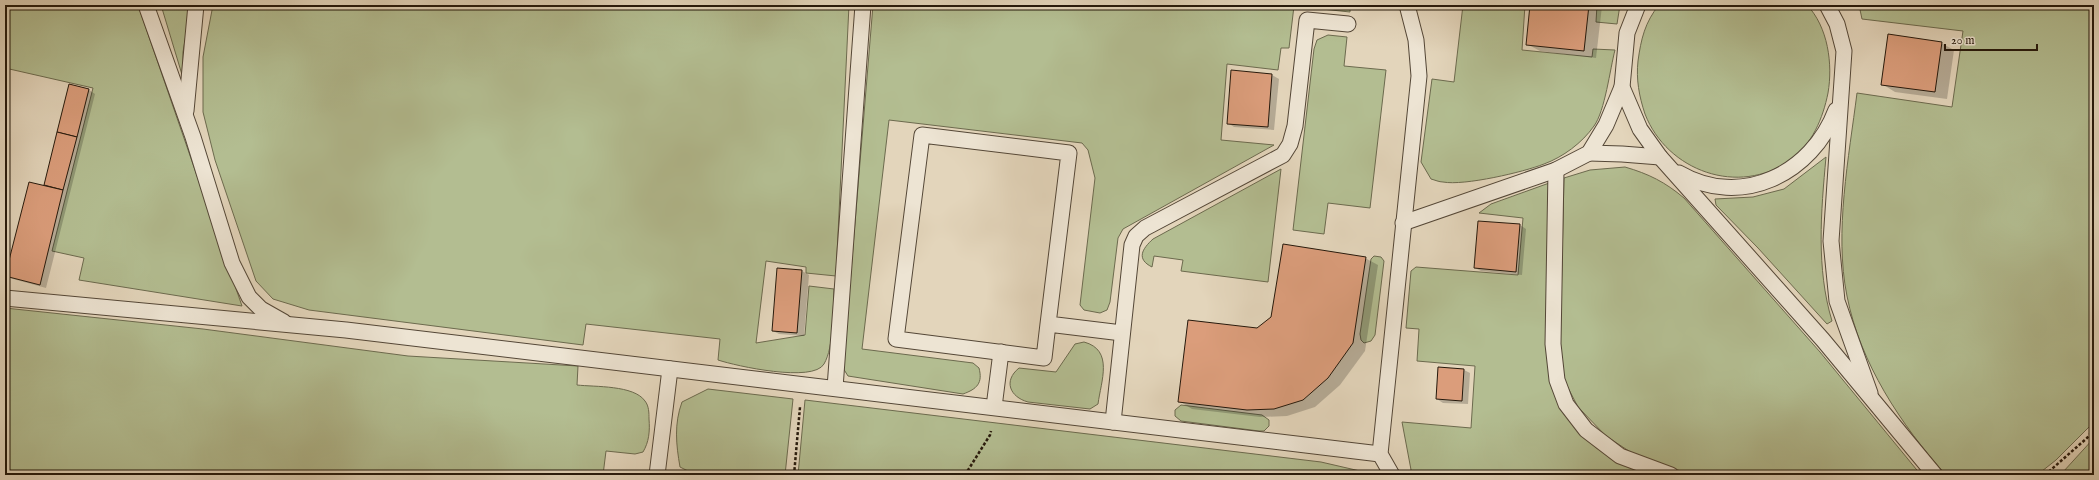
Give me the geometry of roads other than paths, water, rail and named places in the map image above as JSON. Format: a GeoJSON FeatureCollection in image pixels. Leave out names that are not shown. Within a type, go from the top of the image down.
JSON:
{"type":"FeatureCollection","features":[{"type":"Feature","properties":{"kind":"lane"},"geometry":{"type":"LineString","coordinates":[[146,5],[186,118],[232,264],[250,297],[261,309],[288,325]]}},
{"type":"Feature","properties":{"kind":"lane"},"geometry":{"type":"LineString","coordinates":[[186,118],[190,48],[196,5]]}},
{"type":"Feature","properties":{"kind":"lane"},"geometry":{"type":"LineString","coordinates":[[835,388],[863,5]]}},
{"type":"Feature","properties":{"kind":"lane"},"geometry":{"type":"LineString","coordinates":[[1392,475],[1380,454],[1419,76],[1416,40],[1407,5]]}},
{"type":"Feature","properties":{"kind":"lane"},"geometry":{"type":"LineString","coordinates":[[1590,154],[1606,125],[1622,87],[1627,33],[1638,5]]}},
{"type":"Feature","properties":{"kind":"lane"},"geometry":{"type":"LineString","coordinates":[[1827,5],[1837,24],[1844,51],[1831,241],[1837,301],[1874,403]]}},
{"type":"Feature","properties":{"kind":"lane"},"geometry":{"type":"LineString","coordinates":[[1837,24],[1838,5]]}},
{"type":"Feature","properties":{"kind":"lane"},"geometry":{"type":"LineString","coordinates":[[1113,422],[1132,245],[1136,236],[1146,228],[1284,155],[1290,144],[1295,126],[1307,20],[1348,24]]}},
{"type":"Feature","properties":{"kind":"lane"},"geometry":{"type":"LineString","coordinates":[[1622,87],[1640,129],[1660,157],[1823,340],[1935,475]]}},
{"type":"Feature","properties":{"kind":"lane"},"geometry":{"type":"LineString","coordinates":[[1671,169],[1694,182],[1717,186],[1745,186],[1770,181],[1808,156],[1824,136],[1841,97]]}},
{"type":"Feature","properties":{"kind":"lane"},"geometry":{"type":"LineString","coordinates":[[922,135],[1069,154],[1048,324],[1044,358],[896,339],[922,135]]}},
{"type":"Feature","properties":{"kind":"lane"},"geometry":{"type":"LineString","coordinates":[[1403,223],[1556,170],[1590,154],[1622,154],[1660,157]]}},
{"type":"Feature","properties":{"kind":"lane"},"geometry":{"type":"LineString","coordinates":[[1556,170],[1552,344],[1557,380],[1566,404],[1586,430],[1620,456],[1671,475]]}},
{"type":"Feature","properties":{"kind":"lane"},"geometry":{"type":"LineString","coordinates":[[5,298],[288,325],[835,388],[1380,454]]}},
{"type":"Feature","properties":{"kind":"lane"},"geometry":{"type":"LineString","coordinates":[[1048,324],[1122,333]]}},
{"type":"Feature","properties":{"kind":"lane"},"geometry":{"type":"LineString","coordinates":[[994,407],[1001,352]]}},
{"type":"Feature","properties":{"kind":"lane"},"geometry":{"type":"LineString","coordinates":[[657,475],[670,369]]}}]}
